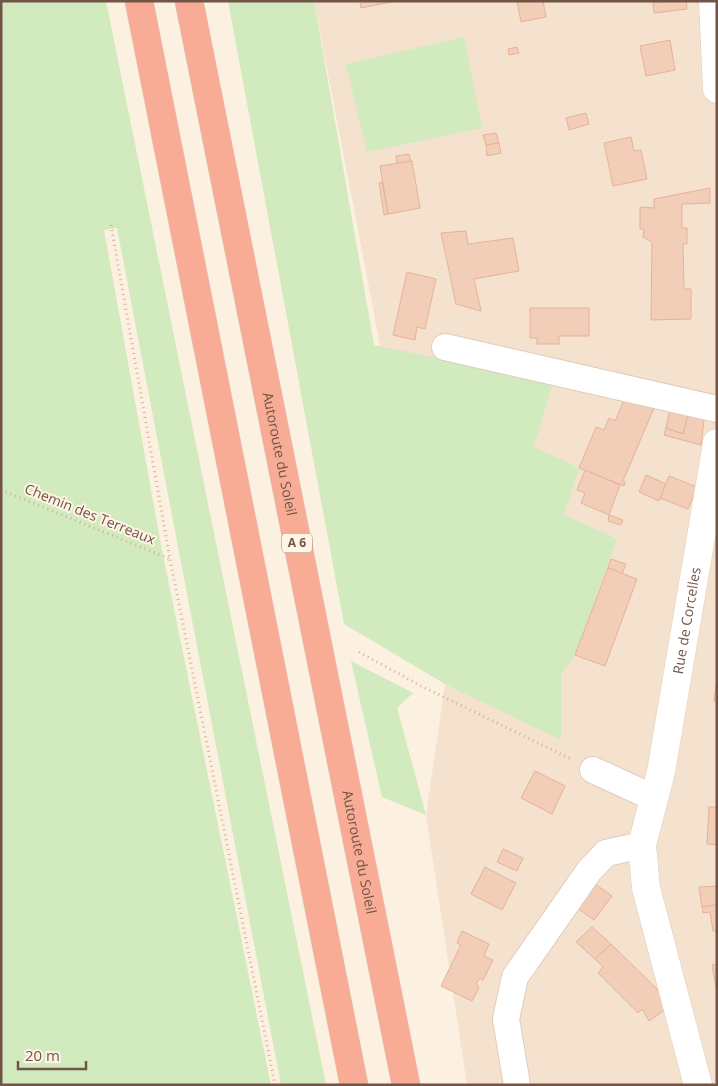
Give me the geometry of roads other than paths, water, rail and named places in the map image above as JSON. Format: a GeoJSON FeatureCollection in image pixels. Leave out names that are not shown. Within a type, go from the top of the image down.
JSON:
{"type":"FeatureCollection","features":[{"type":"Feature","properties":{"kind":"highway"},"geometry":{"type":"LineString","coordinates":[[140,1],[354,1085]]}},
{"type":"Feature","properties":{"kind":"highway","name":"Autoroute du Soleil"},"geometry":{"type":"LineString","coordinates":[[189,1],[406,1085]]}},
{"type":"Feature","properties":{"kind":"street"},"geometry":{"type":"LineString","coordinates":[[712,1],[717,89]]}},
{"type":"Feature","properties":{"kind":"street"},"geometry":{"type":"LineString","coordinates":[[445,347],[717,409]]}},
{"type":"Feature","properties":{"kind":"street","name":"Rue de Corcelles"},"geometry":{"type":"LineString","coordinates":[[698,1085],[646,888],[642,846],[661,772],[717,443]]}},
{"type":"Feature","properties":{"kind":"street"},"geometry":{"type":"LineString","coordinates":[[592,770],[654,798]]}},
{"type":"Feature","properties":{"kind":"street"},"geometry":{"type":"LineString","coordinates":[[517,1085],[506,1019],[516,977],[589,870],[606,853],[642,846]]}}]}
